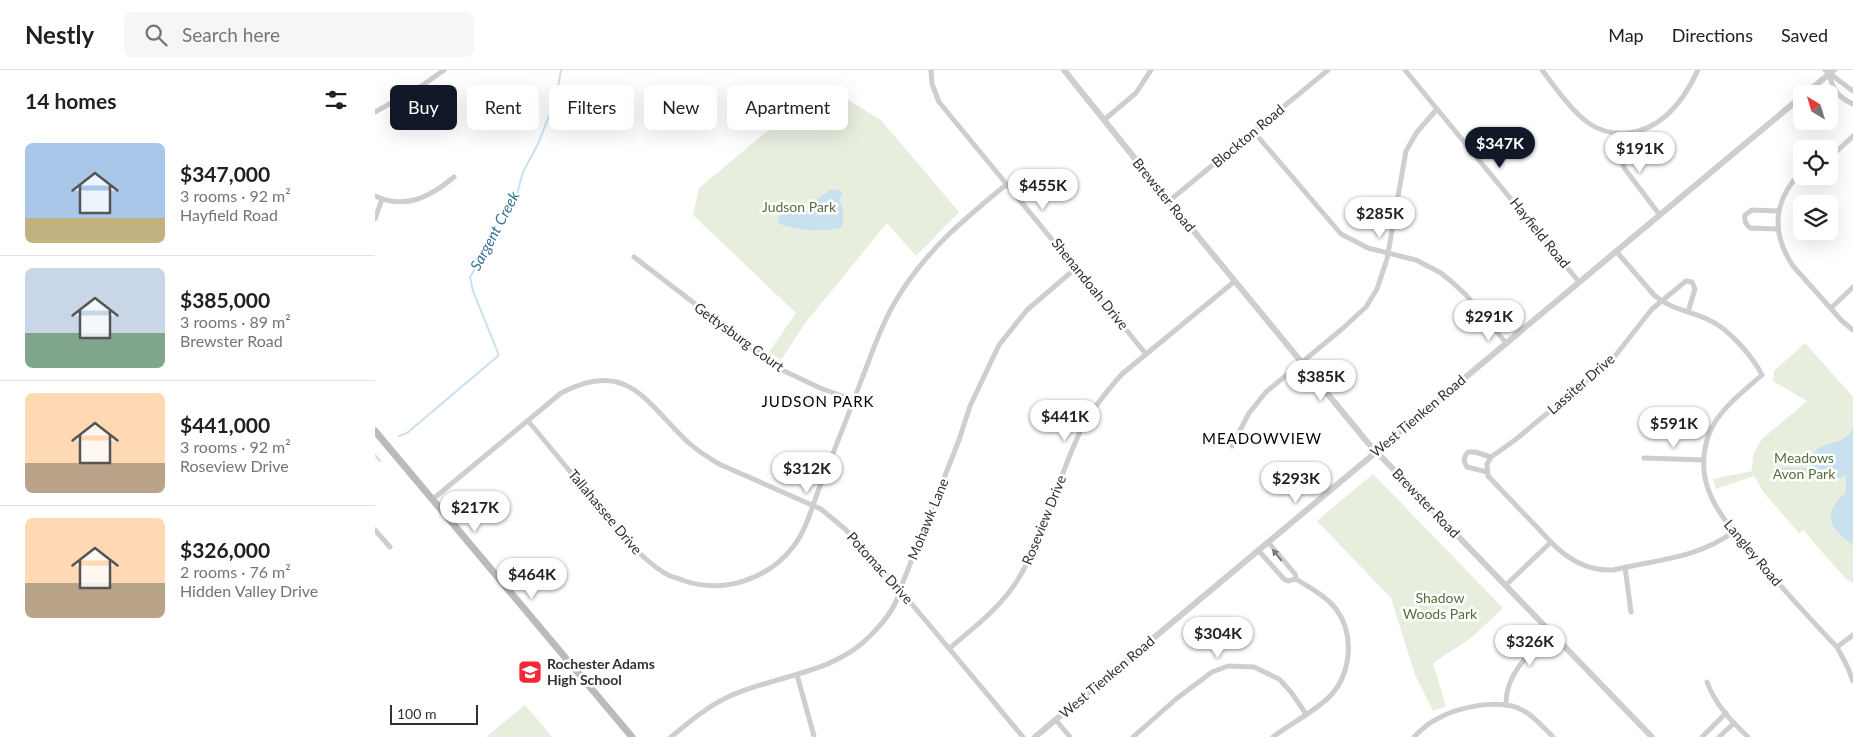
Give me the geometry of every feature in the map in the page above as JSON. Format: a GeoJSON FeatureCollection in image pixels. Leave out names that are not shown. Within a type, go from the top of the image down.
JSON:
{"type":"FeatureCollection","features":[{"type":"Feature","properties":{"kind":"main road"},"geometry":{"type":"LineString","coordinates":[[375,431],[632,737]]}},
{"type":"Feature","properties":{"kind":"street"},"geometry":{"type":"LineString","coordinates":[[375,112],[423,85],[444,70]]}},
{"type":"Feature","properties":{"kind":"street","name":"Shenandoah Drive"},"geometry":{"type":"LineString","coordinates":[[931,70],[932,84],[939,102],[1146,354]]}},
{"type":"Feature","properties":{"kind":"street","name":"Brewster Road"},"geometry":{"type":"LineString","coordinates":[[1064,70],[1169,201],[1376,452],[1652,737]]}},
{"type":"Feature","properties":{"kind":"street"},"geometry":{"type":"LineString","coordinates":[[1104,120],[1136,93],[1151,70]]}},
{"type":"Feature","properties":{"kind":"street","name":"Blockton Road"},"geometry":{"type":"LineString","coordinates":[[1169,201],[1328,70]]}},
{"type":"Feature","properties":{"kind":"street","name":"Hayfield Road"},"geometry":{"type":"LineString","coordinates":[[1405,70],[1579,282]]}},
{"type":"Feature","properties":{"kind":"street"},"geometry":{"type":"LineString","coordinates":[[1542,70],[1589,124],[1602,131],[1618,133],[1644,131],[1663,119],[1677,105],[1698,70]]}},
{"type":"Feature","properties":{"kind":"street"},"geometry":{"type":"LineString","coordinates":[[1829,71],[1853,91]]}},
{"type":"Feature","properties":{"kind":"street"},"geometry":{"type":"LineString","coordinates":[[1814,85],[1829,71]]}},
{"type":"Feature","properties":{"kind":"street"},"geometry":{"type":"LineString","coordinates":[[1829,71],[1832,88],[1853,104]]}},
{"type":"Feature","properties":{"kind":"street","name":"West Tienken Road"},"geometry":{"type":"LineString","coordinates":[[1035,737],[1793,104]]}},
{"type":"Feature","properties":{"kind":"street"},"geometry":{"type":"LineString","coordinates":[[1232,446],[1241,426],[1257,402],[1366,307],[1377,289],[1388,254],[1406,151],[1417,132],[1437,109]]}},
{"type":"Feature","properties":{"kind":"street"},"geometry":{"type":"LineString","coordinates":[[1253,132],[1341,234],[1368,248],[1416,260],[1441,273],[1453,282],[1506,343]]}},
{"type":"Feature","properties":{"kind":"street"},"geometry":{"type":"LineString","coordinates":[[1618,133],[1621,160],[1625,169],[1659,214]]}},
{"type":"Feature","properties":{"kind":"street"},"geometry":{"type":"LineString","coordinates":[[1838,150],[1853,136]]}},
{"type":"Feature","properties":{"kind":"street"},"geometry":{"type":"LineString","coordinates":[[375,196],[387,201],[413,201],[430,195],[454,177]]}},
{"type":"Feature","properties":{"kind":"street"},"geometry":{"type":"LineString","coordinates":[[1793,181],[1779,211],[1777,228],[1781,244],[1790,261],[1842,321],[1853,330]]}},
{"type":"Feature","properties":{"kind":"street","name":"Tallahassee Drive"},"geometry":{"type":"LineString","coordinates":[[528,421],[639,554],[671,577],[695,584],[730,584],[757,576],[771,568],[794,546],[814,506],[884,322],[896,300],[920,265],[949,232],[1007,184]]}},
{"type":"Feature","properties":{"kind":"street"},"geometry":{"type":"LineString","coordinates":[[375,219],[382,199]]}},
{"type":"Feature","properties":{"kind":"street"},"geometry":{"type":"LineString","coordinates":[[1777,228],[1750,228],[1746,224],[1745,216],[1752,210],[1779,211]]}},
{"type":"Feature","properties":{"kind":"street","name":"Langley Road"},"geometry":{"type":"LineString","coordinates":[[1616,250],[1654,295],[1661,300],[1709,319],[1719,325],[1745,351],[1762,375],[1729,406],[1718,419],[1709,435],[1704,460],[1708,487],[1715,505],[1733,532],[1837,647],[1853,681]]}},
{"type":"Feature","properties":{"kind":"street","name":"Gettysburg Court"},"geometry":{"type":"LineString","coordinates":[[634,257],[780,369],[853,400]]}},
{"type":"Feature","properties":{"kind":"street","name":"Mohawk Lane"},"geometry":{"type":"LineString","coordinates":[[671,737],[716,702],[749,689],[797,675],[849,655],[888,614],[896,600],[970,406],[999,345],[1027,310],[1076,268]]}},
{"type":"Feature","properties":{"kind":"street","name":"Roseview Drive"},"geometry":{"type":"LineString","coordinates":[[949,648],[997,605],[1016,582],[1033,551],[1074,445],[1092,411],[1122,374],[1235,281]]}},
{"type":"Feature","properties":{"kind":"street"},"geometry":{"type":"LineString","coordinates":[[1661,300],[1686,281],[1692,282],[1695,288],[1688,312]]}},
{"type":"Feature","properties":{"kind":"street"},"geometry":{"type":"LineString","coordinates":[[1831,308],[1853,287]]}},
{"type":"Feature","properties":{"kind":"street","name":"Lassiter Drive"},"geometry":{"type":"LineString","coordinates":[[1491,457],[1515,440],[1615,356],[1642,319],[1661,300]]}},
{"type":"Feature","properties":{"kind":"street","name":"Potomac Drive"},"geometry":{"type":"LineString","coordinates":[[433,499],[561,393],[572,387],[595,381],[619,382],[634,389],[646,398],[691,445],[704,455],[719,464],[814,506],[833,519],[857,540],[1023,737]]}},
{"type":"Feature","properties":{"kind":"street"},"geometry":{"type":"LineString","coordinates":[[1487,472],[1467,467],[1464,462],[1467,452],[1475,452],[1491,457],[1487,464],[1487,472],[1496,485],[1566,556],[1590,568],[1613,570],[1703,550],[1721,541],[1733,532]]}},
{"type":"Feature","properties":{"kind":"street"},"geometry":{"type":"LineString","coordinates":[[1644,458],[1704,460]]}},
{"type":"Feature","properties":{"kind":"street"},"geometry":{"type":"LineString","coordinates":[[375,530],[390,547]]}},
{"type":"Feature","properties":{"kind":"street"},"geometry":{"type":"LineString","coordinates":[[1268,542],[1295,574],[1297,580]]}},
{"type":"Feature","properties":{"kind":"street"},"geometry":{"type":"LineString","coordinates":[[1506,585],[1551,542]]}},
{"type":"Feature","properties":{"kind":"street"},"geometry":{"type":"LineString","coordinates":[[1258,550],[1284,579],[1288,581],[1297,580],[1315,591],[1335,608],[1341,619],[1349,644],[1347,664],[1341,679],[1327,699],[1273,737]]}},
{"type":"Feature","properties":{"kind":"street"},"geometry":{"type":"LineString","coordinates":[[1625,567],[1631,612]]}},
{"type":"Feature","properties":{"kind":"street"},"geometry":{"type":"LineString","coordinates":[[1506,704],[1509,684],[1516,670],[1528,654],[1551,632]]}},
{"type":"Feature","properties":{"kind":"street"},"geometry":{"type":"LineString","coordinates":[[1837,647],[1853,635]]}},
{"type":"Feature","properties":{"kind":"street"},"geometry":{"type":"LineString","coordinates":[[1133,737],[1176,699],[1212,672],[1228,666],[1255,667],[1279,679],[1291,692],[1306,714]]}},
{"type":"Feature","properties":{"kind":"street"},"geometry":{"type":"LineString","coordinates":[[797,675],[814,736]]}},
{"type":"Feature","properties":{"kind":"street"},"geometry":{"type":"LineString","coordinates":[[1707,682],[1715,701],[1748,737]]}},
{"type":"Feature","properties":{"kind":"street"},"geometry":{"type":"LineString","coordinates":[[1414,737],[1433,720],[1445,715],[1481,705],[1506,704],[1525,711],[1553,737]]}},
{"type":"Feature","properties":{"kind":"street"},"geometry":{"type":"LineString","coordinates":[[1703,737],[1726,713]]}},
{"type":"Feature","properties":{"kind":"street"},"geometry":{"type":"LineString","coordinates":[[1056,720],[1070,737]]}},
{"type":"Feature","properties":{"kind":"street"},"geometry":{"type":"LineString","coordinates":[[1719,737],[1734,723]]}},
{"type":"Feature","properties":{"kind":"green space","name":"Judson Park"},"geometry":{"type":"Polygon","coordinates":[[[848,100],[881,120],[959,212],[916,256],[887,223],[806,322],[781,360],[769,352],[796,313],[693,215],[699,188],[769,130],[848,130],[848,100]]]}},
{"type":"Feature","properties":{"kind":"green space","name":"Meadows Avon Park"},"geometry":{"type":"Polygon","coordinates":[[[1805,343],[1853,397],[1853,584],[1846,579],[1803,530],[1799,533],[1764,493],[1754,476],[1716,489],[1713,479],[1752,471],[1753,454],[1762,439],[1807,401],[1773,381],[1774,371],[1805,343]]]}},
{"type":"Feature","properties":{"kind":"green space","name":"Shadow Woods Park"},"geometry":{"type":"Polygon","coordinates":[[[1373,474],[1503,608],[1471,638],[1433,663],[1446,706],[1433,711],[1415,675],[1391,598],[1317,521],[1373,474]]]}},
{"type":"Feature","properties":{"kind":"green space"},"geometry":{"type":"Polygon","coordinates":[[[525,705],[552,737],[486,737],[525,705]]]}},
{"type":"Feature","properties":{"kind":"water"},"geometry":{"type":"Polygon","coordinates":[[[831,189],[843,193],[839,200],[843,213],[842,227],[828,230],[810,230],[778,223],[781,214],[787,209],[796,207],[806,208],[831,189]]]}},
{"type":"Feature","properties":{"kind":"water"},"geometry":{"type":"Polygon","coordinates":[[[1853,428],[1853,545],[1837,531],[1831,520],[1833,507],[1846,492],[1846,475],[1830,482],[1807,470],[1813,465],[1813,456],[1816,450],[1842,439],[1853,428]]]}},
{"type":"Feature","properties":{"kind":"waterway","name":"Sargent Creek"},"geometry":{"type":"LineString","coordinates":[[399,436],[407,433],[498,356],[473,291],[470,277],[483,256],[494,231],[516,198],[523,172],[538,144],[556,98],[561,70]]}},
{"type":"Feature","properties":{"kind":"waterway"},"geometry":{"type":"LineString","coordinates":[[375,455],[380,461]]}},
{"type":"Feature","properties":{"kind":"waterway"},"geometry":{"type":"LineString","coordinates":[[1776,469],[1808,469]]}},
{"type":"Feature","properties":{"kind":"place","name":"Rochester Adams High School"},"geometry":{"type":"Point","coordinates":[530,672]}},
{"type":"Feature","properties":{"kind":"district","name":"JUDSON PARK"},"geometry":{"type":"Point","coordinates":[818,402]}},
{"type":"Feature","properties":{"kind":"district","name":"MEADOWVIEW"},"geometry":{"type":"Point","coordinates":[1262,439]}}]}
